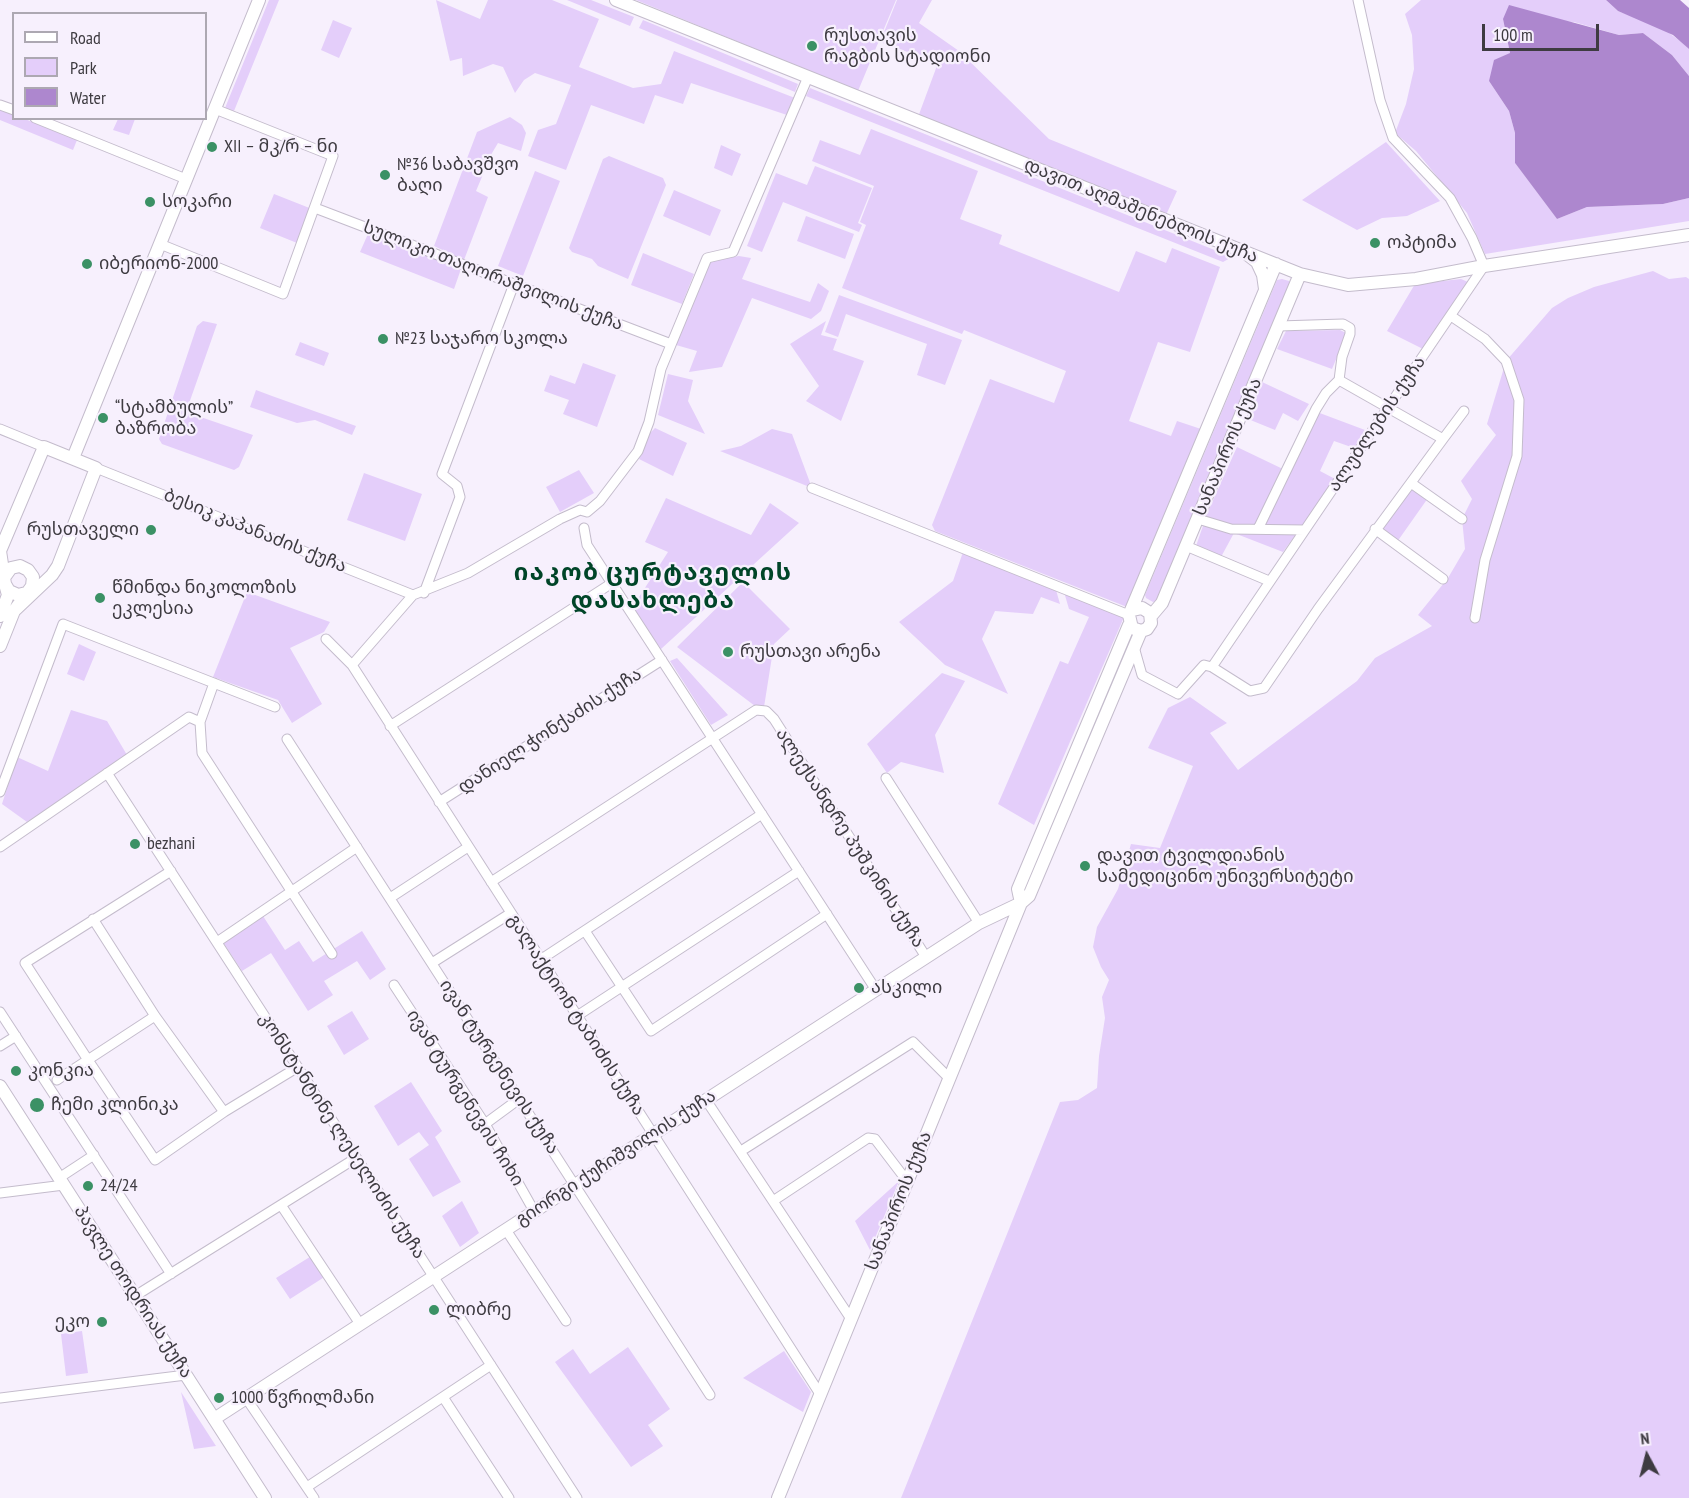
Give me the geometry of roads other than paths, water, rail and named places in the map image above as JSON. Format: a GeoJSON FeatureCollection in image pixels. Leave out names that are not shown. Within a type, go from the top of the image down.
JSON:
{"type":"FeatureCollection","features":[{"type":"Feature","properties":{"kind":"main road"},"geometry":{"type":"LineString","coordinates":[[73,458],[260,0]]}},
{"type":"Feature","properties":{"kind":"main road","name":"დავით აღმაშენებლის ქუჩა"},"geometry":{"type":"LineString","coordinates":[[616,0],[1245,253],[1300,274],[1348,285],[1416,279],[1484,266],[1689,236]]}},
{"type":"Feature","properties":{"kind":"main road"},"geometry":{"type":"LineString","coordinates":[[1245,253],[1257,262],[1263,275],[1265,290]]}},
{"type":"Feature","properties":{"kind":"main road","name":"სანაპიროს ქუჩა"},"geometry":{"type":"LineString","coordinates":[[1021,903],[1018,889],[1276,264]]}},
{"type":"Feature","properties":{"kind":"main road","name":"სანაპიროს ქუჩა"},"geometry":{"type":"LineString","coordinates":[[778,1498],[1021,903],[1029,896],[1141,631],[1149,626],[1151,616],[1162,603],[1300,274]]}},
{"type":"Feature","properties":{"kind":"main road"},"geometry":{"type":"LineString","coordinates":[[0,616],[8,595],[0,551],[44,447],[96,468],[52,575],[14,611]]}},
{"type":"Feature","properties":{"kind":"main road"},"geometry":{"type":"LineString","coordinates":[[0,646],[14,611],[32,586],[33,577],[28,570],[20,566],[11,568],[4,577]]}},
{"type":"Feature","properties":{"kind":"main road"},"geometry":{"type":"LineString","coordinates":[[33,577],[52,575]]}},
{"type":"Feature","properties":{"kind":"main road"},"geometry":{"type":"LineString","coordinates":[[4,577],[9,591],[18,595],[26,593]]}},
{"type":"Feature","properties":{"kind":"main road"},"geometry":{"type":"LineString","coordinates":[[1141,631],[1130,616],[1145,609],[1151,616]]}},
{"type":"Feature","properties":{"kind":"main road","name":"გიორგი ქუჩიშვილის ქუჩა"},"geometry":{"type":"LineString","coordinates":[[214,1419],[979,923],[1021,903]]}},
{"type":"Feature","properties":{"kind":"main road","name":"პავლე თოდრიას ქუჩა"},"geometry":{"type":"LineString","coordinates":[[0,1086],[265,1498]]}},
{"type":"Feature","properties":{"kind":"street"},"geometry":{"type":"LineString","coordinates":[[1358,0],[1380,100],[1392,138],[1449,198],[1472,238],[1484,266]]}},
{"type":"Feature","properties":{"kind":"street"},"geometry":{"type":"LineString","coordinates":[[587,512],[600,501],[638,451],[661,369],[707,258],[733,252],[808,77]]}},
{"type":"Feature","properties":{"kind":"street"},"geometry":{"type":"LineString","coordinates":[[160,244],[283,294],[333,156],[215,109]]}},
{"type":"Feature","properties":{"kind":"street"},"geometry":{"type":"LineString","coordinates":[[40,120],[186,179]]}},
{"type":"Feature","properties":{"kind":"street","name":"სულიკო თაღორაშვილის ქუჩა"},"geometry":{"type":"LineString","coordinates":[[315,208],[671,344]]}},
{"type":"Feature","properties":{"kind":"street","name":"ალუბლების ქუჩა"},"geometry":{"type":"LineString","coordinates":[[1134,648],[1142,675],[1178,694],[1204,665],[1212,667],[1484,266]]}},
{"type":"Feature","properties":{"kind":"street"},"geometry":{"type":"LineString","coordinates":[[424,592],[460,497],[457,486],[442,474],[514,284]]}},
{"type":"Feature","properties":{"kind":"street"},"geometry":{"type":"LineString","coordinates":[[1451,316],[1485,339],[1506,361],[1520,400],[1516,456],[1485,560],[1475,618]]}},
{"type":"Feature","properties":{"kind":"street"},"geometry":{"type":"LineString","coordinates":[[1258,529],[1316,410],[1326,393],[1339,380],[1350,328],[1343,324],[1279,326]]}},
{"type":"Feature","properties":{"kind":"street"},"geometry":{"type":"LineString","coordinates":[[1339,380],[1443,439]]}},
{"type":"Feature","properties":{"kind":"street"},"geometry":{"type":"LineString","coordinates":[[1212,667],[1250,691],[1264,688],[1375,529],[1464,411]]}},
{"type":"Feature","properties":{"kind":"street"},"geometry":{"type":"LineString","coordinates":[[0,429],[44,447]]}},
{"type":"Feature","properties":{"kind":"street","name":"ბესიკ კაპანაძის ქუჩა"},"geometry":{"type":"LineString","coordinates":[[96,468],[413,595]]}},
{"type":"Feature","properties":{"kind":"street"},"geometry":{"type":"LineString","coordinates":[[1411,483],[1462,519]]}},
{"type":"Feature","properties":{"kind":"street"},"geometry":{"type":"LineString","coordinates":[[812,488],[1130,616]]}},
{"type":"Feature","properties":{"kind":"street"},"geometry":{"type":"LineString","coordinates":[[352,665],[413,595],[468,573],[560,519],[574,515],[580,510],[587,512]]}},
{"type":"Feature","properties":{"kind":"street"},"geometry":{"type":"LineString","coordinates":[[584,528],[590,522],[587,512]]}},
{"type":"Feature","properties":{"kind":"street"},"geometry":{"type":"LineString","coordinates":[[574,515],[574,523],[584,528]]}},
{"type":"Feature","properties":{"kind":"street"},"geometry":{"type":"LineString","coordinates":[[1198,519],[1231,529],[1305,530]]}},
{"type":"Feature","properties":{"kind":"street"},"geometry":{"type":"LineString","coordinates":[[584,528],[587,545],[876,990]]}},
{"type":"Feature","properties":{"kind":"street"},"geometry":{"type":"LineString","coordinates":[[1375,529],[1443,579]]}},
{"type":"Feature","properties":{"kind":"street"},"geometry":{"type":"LineString","coordinates":[[1186,546],[1269,581]]}},
{"type":"Feature","properties":{"kind":"street"},"geometry":{"type":"LineString","coordinates":[[390,726],[612,583]]}},
{"type":"Feature","properties":{"kind":"street"},"geometry":{"type":"LineString","coordinates":[[0,792],[63,624],[275,707]]}},
{"type":"Feature","properties":{"kind":"street","name":"გალაქტიონ ტაბიძის ქუჩა"},"geometry":{"type":"LineString","coordinates":[[326,639],[352,665],[820,1394]]}},
{"type":"Feature","properties":{"kind":"street","name":"დანიელ ჭონქაძის ქუჩა"},"geometry":{"type":"LineString","coordinates":[[439,802],[662,660]]}},
{"type":"Feature","properties":{"kind":"street"},"geometry":{"type":"LineString","coordinates":[[214,683],[200,722],[202,753],[332,954]]}},
{"type":"Feature","properties":{"kind":"street","name":"ალექსანდრე პუშკინის ქუჩა"},"geometry":{"type":"LineString","coordinates":[[713,738],[756,710],[766,711],[926,957]]}},
{"type":"Feature","properties":{"kind":"street"},"geometry":{"type":"LineString","coordinates":[[0,847],[189,717],[200,722]]}},
{"type":"Feature","properties":{"kind":"street"},"geometry":{"type":"LineString","coordinates":[[491,882],[713,738]]}},
{"type":"Feature","properties":{"kind":"street","name":"ივან ტურგენევის ქუჩა"},"geometry":{"type":"LineString","coordinates":[[287,739],[710,1395]]}},
{"type":"Feature","properties":{"kind":"street","name":"კონსტანტინე ლესელიძის ქუჩა"},"geometry":{"type":"LineString","coordinates":[[107,773],[577,1498]]}},
{"type":"Feature","properties":{"kind":"street"},"geometry":{"type":"LineString","coordinates":[[886,778],[979,923]]}},
{"type":"Feature","properties":{"kind":"street"},"geometry":{"type":"LineString","coordinates":[[540,960],[762,814]]}},
{"type":"Feature","properties":{"kind":"street"},"geometry":{"type":"LineString","coordinates":[[217,942],[357,847]]}},
{"type":"Feature","properties":{"kind":"street"},"geometry":{"type":"LineString","coordinates":[[390,898],[468,848]]}},
{"type":"Feature","properties":{"kind":"street"},"geometry":{"type":"LineString","coordinates":[[171,871],[25,963],[155,1160],[224,1112],[298,1067]]}},
{"type":"Feature","properties":{"kind":"street"},"geometry":{"type":"LineString","coordinates":[[577,1016],[799,871]]}},
{"type":"Feature","properties":{"kind":"street"},"geometry":{"type":"LineString","coordinates":[[432,963],[511,913]]}},
{"type":"Feature","properties":{"kind":"street"},"geometry":{"type":"LineString","coordinates":[[585,931],[651,1030],[827,914]]}},
{"type":"Feature","properties":{"kind":"street"},"geometry":{"type":"LineString","coordinates":[[93,919],[155,1016],[224,1112]]}},
{"type":"Feature","properties":{"kind":"street","name":"ივან ტურგენევის ჩიხი"},"geometry":{"type":"LineString","coordinates":[[394,985],[485,1124],[534,1211]]}},
{"type":"Feature","properties":{"kind":"street"},"geometry":{"type":"LineString","coordinates":[[0,1012],[171,1274]]}},
{"type":"Feature","properties":{"kind":"street"},"geometry":{"type":"LineString","coordinates":[[57,1080],[155,1016]]}},
{"type":"Feature","properties":{"kind":"street"},"geometry":{"type":"LineString","coordinates":[[0,1046],[16,1036]]}},
{"type":"Feature","properties":{"kind":"street"},"geometry":{"type":"LineString","coordinates":[[741,1151],[913,1042],[949,1078]]}},
{"type":"Feature","properties":{"kind":"street"},"geometry":{"type":"LineString","coordinates":[[485,1124],[519,1099]]}},
{"type":"Feature","properties":{"kind":"street"},"geometry":{"type":"LineString","coordinates":[[706,1100],[851,1319]]}},
{"type":"Feature","properties":{"kind":"street"},"geometry":{"type":"LineString","coordinates":[[773,1201],[868,1138],[875,1139],[907,1181]]}},
{"type":"Feature","properties":{"kind":"street"},"geometry":{"type":"LineString","coordinates":[[0,1193],[62,1182],[94,1155]]}},
{"type":"Feature","properties":{"kind":"street"},"geometry":{"type":"LineString","coordinates":[[135,1296],[356,1158]]}},
{"type":"Feature","properties":{"kind":"street"},"geometry":{"type":"LineString","coordinates":[[281,1205],[360,1324]]}},
{"type":"Feature","properties":{"kind":"street"},"geometry":{"type":"LineString","coordinates":[[506,1230],[566,1321]]}},
{"type":"Feature","properties":{"kind":"street"},"geometry":{"type":"LineString","coordinates":[[307,1487],[491,1365]]}},
{"type":"Feature","properties":{"kind":"street"},"geometry":{"type":"LineString","coordinates":[[0,1398],[186,1375]]}},
{"type":"Feature","properties":{"kind":"street"},"geometry":{"type":"LineString","coordinates":[[443,1397],[509,1498]]}},
{"type":"Feature","properties":{"kind":"street"},"geometry":{"type":"LineString","coordinates":[[246,1398],[314,1498]]}},
{"type":"Feature","properties":{"kind":"water"},"geometry":{"type":"Polygon","coordinates":[[[1606,0],[1680,0],[1689,8],[1689,49],[1673,35],[1618,11],[1606,0]]]}},
{"type":"Feature","properties":{"kind":"water"},"geometry":{"type":"Polygon","coordinates":[[[1509,5],[1619,35],[1643,33],[1672,55],[1689,76],[1689,198],[1663,204],[1587,207],[1557,219],[1515,163],[1515,133],[1509,111],[1489,81],[1494,60],[1510,53],[1503,19],[1509,5]]]}},
{"type":"Feature","properties":{"kind":"place","name":"რუსთავის რაგბის სტადიონი"},"geometry":{"type":"Point","coordinates":[812,46]}},
{"type":"Feature","properties":{"kind":"place","name":"XII – მკ/რ – ნი"},"geometry":{"type":"Point","coordinates":[212,147]}},
{"type":"Feature","properties":{"kind":"place","name":"№36 საბავშვო ბაღი"},"geometry":{"type":"Point","coordinates":[385,175]}},
{"type":"Feature","properties":{"kind":"place","name":"სოკარი"},"geometry":{"type":"Point","coordinates":[150,202]}},
{"type":"Feature","properties":{"kind":"place","name":"ოპტიმა"},"geometry":{"type":"Point","coordinates":[1375,243]}},
{"type":"Feature","properties":{"kind":"place","name":"იბერიონ-2000"},"geometry":{"type":"Point","coordinates":[87,264]}},
{"type":"Feature","properties":{"kind":"place","name":"№23 საჯარო სკოლა"},"geometry":{"type":"Point","coordinates":[383,339]}},
{"type":"Feature","properties":{"kind":"place","name":"“სტამბულის” ბაზრობა"},"geometry":{"type":"Point","coordinates":[103,418]}},
{"type":"Feature","properties":{"kind":"place","name":"რუსთაველი"},"geometry":{"type":"Point","coordinates":[151,530]}},
{"type":"Feature","properties":{"kind":"place","name":"წმინდა ნიკოლოზის ეკლესია"},"geometry":{"type":"Point","coordinates":[100,598]}},
{"type":"Feature","properties":{"kind":"place","name":"რუსთავი არენა"},"geometry":{"type":"Point","coordinates":[728,652]}},
{"type":"Feature","properties":{"kind":"place","name":"bezhani"},"geometry":{"type":"Point","coordinates":[135,844]}},
{"type":"Feature","properties":{"kind":"place","name":"დავით ტვილდიანის სამედიცინო უნივერსიტეტი"},"geometry":{"type":"Point","coordinates":[1085,866]}},
{"type":"Feature","properties":{"kind":"place","name":"ასკილი"},"geometry":{"type":"Point","coordinates":[859,988]}},
{"type":"Feature","properties":{"kind":"place","name":"კონკია"},"geometry":{"type":"Point","coordinates":[16,1071]}},
{"type":"Feature","properties":{"kind":"place","name":"ჩემი კლინიკა"},"geometry":{"type":"Point","coordinates":[37,1105]}},
{"type":"Feature","properties":{"kind":"place","name":"24/24"},"geometry":{"type":"Point","coordinates":[88,1186]}},
{"type":"Feature","properties":{"kind":"place","name":"ლიბრე"},"geometry":{"type":"Point","coordinates":[434,1310]}},
{"type":"Feature","properties":{"kind":"place","name":"ეკო"},"geometry":{"type":"Point","coordinates":[102,1322]}},
{"type":"Feature","properties":{"kind":"place","name":"1000 წვრილმანი"},"geometry":{"type":"Point","coordinates":[219,1398]}},
{"type":"Feature","properties":{"kind":"district","name":"იაკობ ცურტაველის დასახლება"},"geometry":{"type":"Point","coordinates":[653,587]}}]}
